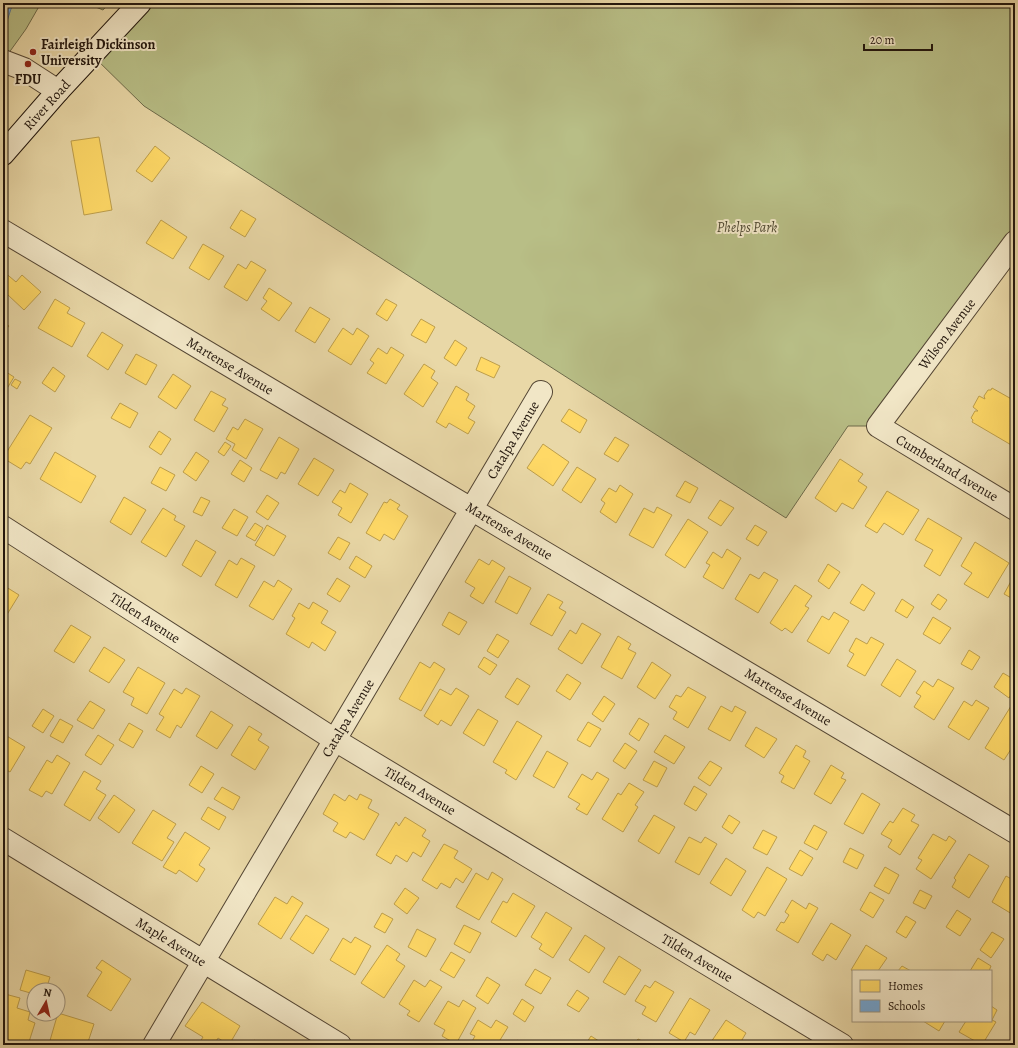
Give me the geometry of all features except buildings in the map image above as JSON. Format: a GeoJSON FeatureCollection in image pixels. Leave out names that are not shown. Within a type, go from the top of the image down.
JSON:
{"type":"FeatureCollection","features":[{"type":"Feature","properties":{"kind":"street","name":"River Road"},"geometry":{"type":"LineString","coordinates":[[3,154],[58,91],[140,3]]}},
{"type":"Feature","properties":{"kind":"street"},"geometry":{"type":"LineString","coordinates":[[3,61],[24,69],[58,91]]}},
{"type":"Feature","properties":{"kind":"street","name":"Martense Avenue"},"geometry":{"type":"LineString","coordinates":[[3,231],[1015,832]]}},
{"type":"Feature","properties":{"kind":"street","name":"Wilson Avenue"},"geometry":{"type":"LineString","coordinates":[[878,426],[1015,242]]}},
{"type":"Feature","properties":{"kind":"street","name":"Catalpa Avenue"},"geometry":{"type":"LineString","coordinates":[[154,1045],[541,392]]}},
{"type":"Feature","properties":{"kind":"street","name":"Cumberland Avenue"},"geometry":{"type":"LineString","coordinates":[[878,426],[1015,509]]}},
{"type":"Feature","properties":{"kind":"street","name":"Tilden Avenue"},"geometry":{"type":"LineString","coordinates":[[3,527],[335,740],[842,1045]]}},
{"type":"Feature","properties":{"kind":"street","name":"Maple Avenue"},"geometry":{"type":"LineString","coordinates":[[3,839],[340,1045]]}},
{"type":"Feature","properties":{"kind":"green space"},"geometry":{"type":"Polygon","coordinates":[[[3,3],[41,3],[26,29],[3,61],[3,3]]]}},
{"type":"Feature","properties":{"kind":"green space"},"geometry":{"type":"Polygon","coordinates":[[[86,3],[109,3],[103,10],[86,3]]]}},
{"type":"Feature","properties":{"kind":"green space","name":"Phelps Park"},"geometry":{"type":"Polygon","coordinates":[[[140,3],[1015,3],[1015,242],[878,426],[848,426],[786,518],[144,106],[92,55],[140,3]]]}},
{"type":"Feature","properties":{"kind":"place","name":"Fairleigh Dickinson University"},"geometry":{"type":"Point","coordinates":[33,52]}},
{"type":"Feature","properties":{"kind":"place","name":"FDU"},"geometry":{"type":"Point","coordinates":[28,64]}}]}
